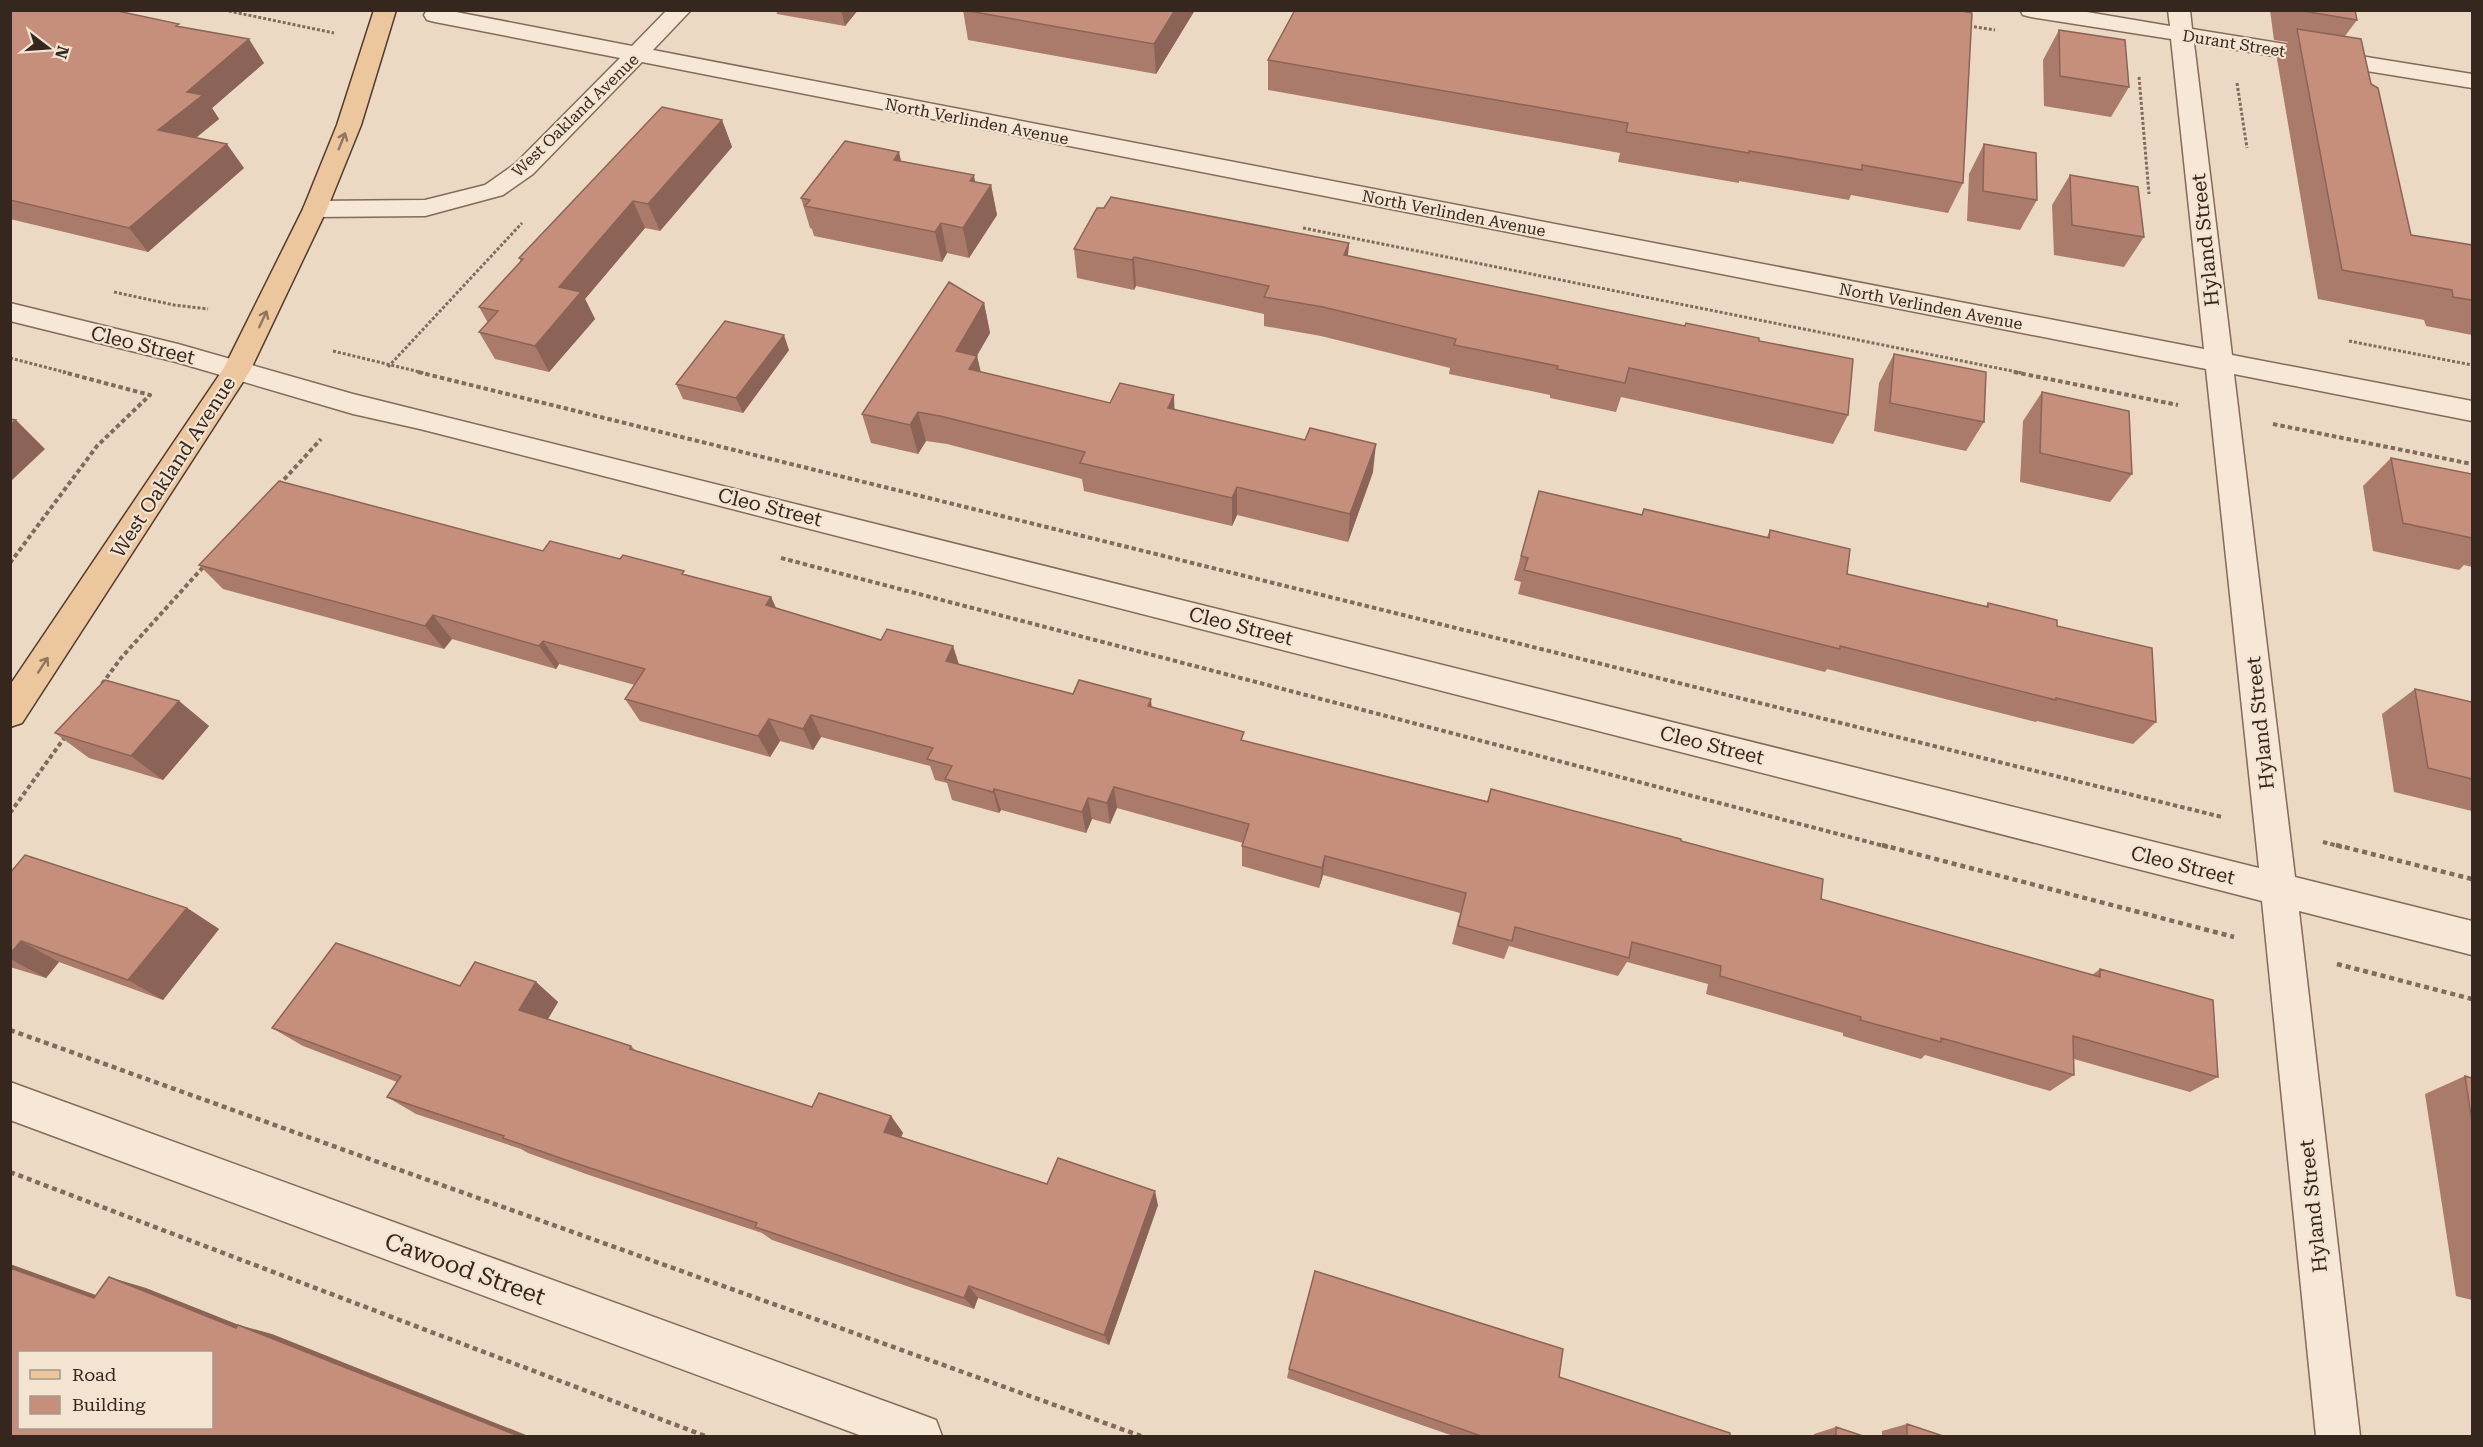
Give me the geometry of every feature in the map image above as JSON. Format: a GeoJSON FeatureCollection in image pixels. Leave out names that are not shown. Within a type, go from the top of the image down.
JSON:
{"type":"FeatureCollection","features":[{"type":"Feature","properties":{"kind":"main road","name":"West Oakland Avenue"},"geometry":{"type":"LineString","coordinates":[[10,713],[236,371],[315,209],[349,125],[385,10]]}},
{"type":"Feature","properties":{"kind":"street","name":"West Oakland Avenue"},"geometry":{"type":"LineString","coordinates":[[315,209],[425,208],[494,190],[524,169],[680,10]]}},
{"type":"Feature","properties":{"kind":"street","name":"Durant Street"},"geometry":{"type":"LineString","coordinates":[[2031,10],[2135,27],[2181,22],[2472,81]]}},
{"type":"Feature","properties":{"kind":"street","name":"North Verlinden Avenue"},"geometry":{"type":"LineString","coordinates":[[435,15],[2472,411]]}},
{"type":"Feature","properties":{"kind":"street","name":"Hyland Street"},"geometry":{"type":"LineString","coordinates":[[2181,22],[2286,951],[2338,1437]]}},
{"type":"Feature","properties":{"kind":"street","name":"Cleo Street"},"geometry":{"type":"LineString","coordinates":[[10,312],[178,353],[353,404],[2472,938]]}},
{"type":"Feature","properties":{"kind":"street","name":"Cawood Street"},"geometry":{"type":"LineString","coordinates":[[10,1101],[920,1437]]}},
{"type":"Feature","properties":{"kind":"path"},"geometry":{"type":"LineString","coordinates":[[224,10],[338,34]]}},
{"type":"Feature","properties":{"kind":"path"},"geometry":{"type":"LineString","coordinates":[[2135,27],[2149,194]]}},
{"type":"Feature","properties":{"kind":"path"},"geometry":{"type":"LineString","coordinates":[[1300,227],[2472,464]]}},
{"type":"Feature","properties":{"kind":"path"},"geometry":{"type":"LineString","coordinates":[[323,349],[2472,879]]}},
{"type":"Feature","properties":{"kind":"path"},"geometry":{"type":"LineString","coordinates":[[10,358],[150,394],[97,446],[10,563]]}},
{"type":"Feature","properties":{"kind":"path"},"geometry":{"type":"LineString","coordinates":[[274,491],[322,439]]}},
{"type":"Feature","properties":{"kind":"path"},"geometry":{"type":"LineString","coordinates":[[772,556],[2472,999]]}},
{"type":"Feature","properties":{"kind":"path"},"geometry":{"type":"LineString","coordinates":[[100,687],[121,658],[209,561]]}},
{"type":"Feature","properties":{"kind":"path"},"geometry":{"type":"LineString","coordinates":[[10,813],[66,735]]}},
{"type":"Feature","properties":{"kind":"path"},"geometry":{"type":"LineString","coordinates":[[10,1030],[1141,1437]]}},
{"type":"Feature","properties":{"kind":"path"},"geometry":{"type":"LineString","coordinates":[[10,1172],[705,1437]]}},
{"type":"Feature","properties":{"kind":"building"},"geometry":{"type":"Polygon","coordinates":[[[10,10],[113,10],[179,24],[176,26],[249,39],[187,92],[203,95],[158,130],[227,144],[129,228],[10,200],[10,10]]]}},
{"type":"Feature","properties":{"kind":"building"},"geometry":{"type":"Polygon","coordinates":[[[963,10],[1175,10],[1154,44],[963,10]]]}},
{"type":"Feature","properties":{"kind":"building"},"geometry":{"type":"Polygon","coordinates":[[[1295,10],[1956,10],[1972,13],[1963,183],[1862,165],[1862,170],[1626,132],[1628,123],[1268,60],[1295,10]]]}},
{"type":"Feature","properties":{"kind":"building"},"geometry":{"type":"Polygon","coordinates":[[[2297,10],[2355,10],[2357,20],[2297,10]]]}},
{"type":"Feature","properties":{"kind":"building"},"geometry":{"type":"Polygon","coordinates":[[[2297,29],[2361,39],[2371,84],[2378,88],[2411,235],[2472,245],[2472,300],[2453,297],[2452,290],[2342,270],[2297,29]]]}},
{"type":"Feature","properties":{"kind":"building"},"geometry":{"type":"Polygon","coordinates":[[[2059,30],[2125,40],[2129,87],[2060,76],[2059,30]]]}},
{"type":"Feature","properties":{"kind":"building"},"geometry":{"type":"Polygon","coordinates":[[[662,107],[722,120],[648,204],[633,201],[559,287],[581,292],[535,346],[479,332],[498,311],[479,307],[523,259],[519,258],[662,107]]]}},
{"type":"Feature","properties":{"kind":"building"},"geometry":{"type":"Polygon","coordinates":[[[845,141],[899,152],[894,160],[974,175],[970,181],[991,185],[963,228],[941,223],[935,232],[805,206],[810,200],[801,198],[845,141]]]}},
{"type":"Feature","properties":{"kind":"building"},"geometry":{"type":"Polygon","coordinates":[[[1984,144],[2036,153],[2037,200],[1983,191],[1984,144]]]}},
{"type":"Feature","properties":{"kind":"building"},"geometry":{"type":"Polygon","coordinates":[[[2070,175],[2138,187],[2144,237],[2072,225],[2070,175]]]}},
{"type":"Feature","properties":{"kind":"building"},"geometry":{"type":"Polygon","coordinates":[[[1111,197],[1349,243],[1344,255],[1685,326],[1686,323],[1759,338],[1759,341],[1853,359],[1848,415],[1629,368],[1625,383],[1557,369],[1558,366],[1454,345],[1456,339],[1323,307],[1264,297],[1269,286],[1134,257],[1132,260],[1074,249],[1097,208],[1104,208],[1111,197]]]}},
{"type":"Feature","properties":{"kind":"building"},"geometry":{"type":"Polygon","coordinates":[[[949,282],[984,303],[956,351],[977,356],[969,369],[1110,403],[1120,383],[1174,395],[1168,408],[1305,440],[1310,428],[1376,444],[1350,514],[1237,487],[1232,498],[1080,463],[1085,452],[940,416],[918,412],[910,425],[862,414],[949,282]]]}},
{"type":"Feature","properties":{"kind":"building"},"geometry":{"type":"Polygon","coordinates":[[[725,321],[784,335],[736,398],[676,384],[725,321]]]}},
{"type":"Feature","properties":{"kind":"building"},"geometry":{"type":"Polygon","coordinates":[[[1894,354],[1986,372],[1984,422],[1890,403],[1894,354]]]}},
{"type":"Feature","properties":{"kind":"building"},"geometry":{"type":"Polygon","coordinates":[[[2042,392],[2129,411],[2132,474],[2040,453],[2042,392]]]}},
{"type":"Feature","properties":{"kind":"building"},"geometry":{"type":"Polygon","coordinates":[[[2391,458],[2472,474],[2472,538],[2403,523],[2391,458]]]}},
{"type":"Feature","properties":{"kind":"building"},"geometry":{"type":"Polygon","coordinates":[[[279,481],[543,551],[550,541],[620,559],[623,555],[684,571],[682,574],[771,597],[766,605],[881,640],[887,629],[953,646],[946,661],[1073,694],[1079,680],[1151,699],[1148,706],[1244,732],[1241,740],[1488,802],[1491,789],[1823,879],[1821,899],[2100,977],[2100,969],[2213,1000],[2218,1077],[2073,1036],[2074,1075],[1941,1038],[1941,1042],[1860,1020],[1861,1017],[1720,976],[1721,966],[1632,942],[1629,958],[1515,927],[1512,941],[1458,926],[1466,893],[1325,856],[1322,868],[1242,846],[1249,824],[1114,787],[1107,803],[1088,798],[1082,812],[994,789],[993,792],[945,779],[952,766],[927,759],[933,748],[811,715],[803,729],[769,719],[758,736],[625,699],[645,669],[543,641],[539,646],[433,615],[425,626],[199,565],[279,481]]]}},
{"type":"Feature","properties":{"kind":"building"},"geometry":{"type":"Polygon","coordinates":[[[1539,491],[1642,515],[1644,509],[1769,538],[1770,530],[1850,549],[1847,574],[1988,607],[1988,603],[2057,620],[2057,626],[2152,648],[2156,722],[2056,698],[2056,700],[1840,646],[1840,649],[1524,570],[1528,558],[1521,556],[1539,491]]]}},
{"type":"Feature","properties":{"kind":"building"},"geometry":{"type":"Polygon","coordinates":[[[105,680],[179,701],[131,756],[55,733],[105,680]]]}},
{"type":"Feature","properties":{"kind":"building"},"geometry":{"type":"Polygon","coordinates":[[[2415,689],[2472,702],[2472,779],[2428,768],[2415,689]]]}},
{"type":"Feature","properties":{"kind":"building"},"geometry":{"type":"Polygon","coordinates":[[[25,855],[187,908],[128,980],[21,941],[10,954],[10,873],[25,855]]]}},
{"type":"Feature","properties":{"kind":"building"},"geometry":{"type":"Polygon","coordinates":[[[336,943],[460,986],[475,962],[536,982],[519,1010],[631,1046],[630,1049],[812,1107],[819,1093],[891,1116],[884,1132],[1047,1184],[1058,1158],[1155,1191],[1104,1335],[969,1286],[964,1298],[755,1227],[757,1223],[566,1160],[503,1138],[504,1136],[387,1097],[401,1076],[272,1028],[336,943]]]}},
{"type":"Feature","properties":{"kind":"building"},"geometry":{"type":"Polygon","coordinates":[[[2465,1076],[2472,1078],[2472,1122],[2465,1076]]]}},
{"type":"Feature","properties":{"kind":"building"},"geometry":{"type":"Polygon","coordinates":[[[10,1268],[94,1298],[109,1277],[236,1328],[238,1325],[521,1437],[10,1437],[10,1268]]]}},
{"type":"Feature","properties":{"kind":"building"},"geometry":{"type":"Polygon","coordinates":[[[1315,1271],[1563,1349],[1559,1377],[1730,1433],[1730,1437],[1484,1437],[1289,1369],[1315,1271]]]}},
{"type":"Feature","properties":{"kind":"building"},"geometry":{"type":"Polygon","coordinates":[[[1907,1424],[1946,1437],[1907,1437],[1907,1424]]]}},
{"type":"Feature","properties":{"kind":"building"},"geometry":{"type":"Polygon","coordinates":[[[1836,1427],[1866,1437],[1836,1437],[1836,1427]]]}}]}
